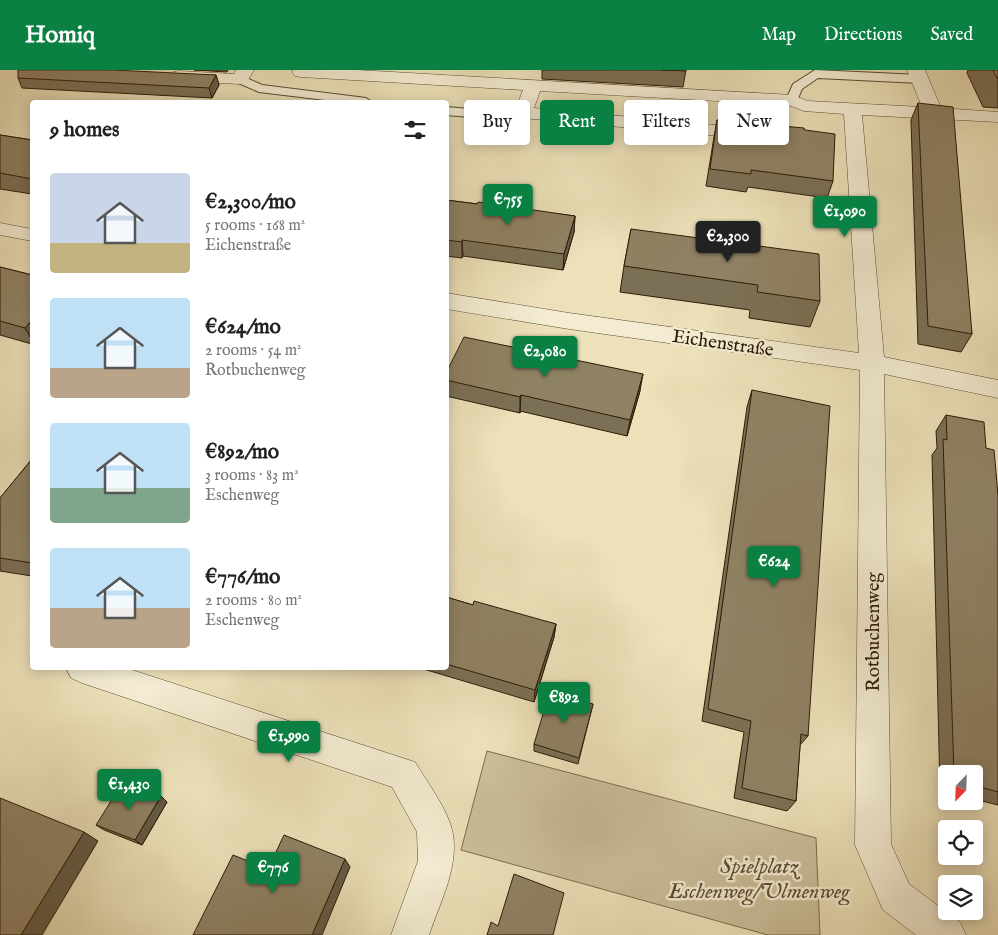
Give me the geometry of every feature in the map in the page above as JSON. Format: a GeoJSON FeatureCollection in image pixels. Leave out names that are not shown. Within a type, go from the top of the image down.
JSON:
{"type":"FeatureCollection","features":[{"type":"Feature","properties":{"kind":"street"},"geometry":{"type":"LineString","coordinates":[[301,72],[792,100],[804,106],[998,117]]}},
{"type":"Feature","properties":{"kind":"street"},"geometry":{"type":"LineString","coordinates":[[163,75],[242,74]]}},
{"type":"Feature","properties":{"kind":"street"},"geometry":{"type":"LineString","coordinates":[[918,75],[934,114]]}},
{"type":"Feature","properties":{"kind":"street"},"geometry":{"type":"LineString","coordinates":[[528,100],[533,86]]}},
{"type":"Feature","properties":{"kind":"street","name":"Rotbuchenweg"},"geometry":{"type":"LineString","coordinates":[[853,110],[846,141],[872,363],[873,845],[896,898],[947,935]]}},
{"type":"Feature","properties":{"kind":"street"},"geometry":{"type":"LineString","coordinates":[[530,115],[718,131]]}},
{"type":"Feature","properties":{"kind":"street"},"geometry":{"type":"LineString","coordinates":[[0,229],[30,235]]}},
{"type":"Feature","properties":{"kind":"street","name":"Eichenstraße"},"geometry":{"type":"LineString","coordinates":[[449,301],[569,321],[872,363],[998,389]]}},
{"type":"Feature","properties":{"kind":"street"},"geometry":{"type":"LineString","coordinates":[[88,670],[403,774],[434,828],[436,861],[410,935]]}},
{"type":"Feature","properties":{"kind":"lane"},"geometry":{"type":"LineString","coordinates":[[242,74],[260,88],[351,100]]}},
{"type":"Feature","properties":{"kind":"lane"},"geometry":{"type":"LineString","coordinates":[[792,100],[797,87],[816,74],[918,75]]}},
{"type":"Feature","properties":{"kind":"lane"},"geometry":{"type":"LineString","coordinates":[[449,111],[464,112]]}},
{"type":"Feature","properties":{"kind":"green space","name":"Spielplatz Eschenweg/Ulmenweg"},"geometry":{"type":"Polygon","coordinates":[[[487,751],[816,838],[820,935],[768,935],[461,850],[487,751]]]}},
{"type":"Feature","properties":{"kind":"building"},"geometry":{"type":"Polygon","coordinates":[[[18,70],[113,70],[216,75],[209,88],[18,78],[18,70]]]}},
{"type":"Feature","properties":{"kind":"building"},"geometry":{"type":"Polygon","coordinates":[[[993,70],[998,70],[998,78],[997,78],[993,70]]]}},
{"type":"Feature","properties":{"kind":"building"},"geometry":{"type":"Polygon","coordinates":[[[918,103],[953,107],[972,334],[928,326],[918,103]]]}},
{"type":"Feature","properties":{"kind":"building"},"geometry":{"type":"Polygon","coordinates":[[[717,120],[718,145],[789,145],[789,127],[835,134],[833,181],[751,170],[751,174],[710,169],[717,120]]]}},
{"type":"Feature","properties":{"kind":"building"},"geometry":{"type":"Polygon","coordinates":[[[0,135],[30,140],[30,179],[0,173],[0,135]]]}},
{"type":"Feature","properties":{"kind":"building"},"geometry":{"type":"Polygon","coordinates":[[[449,200],[477,204],[478,202],[575,216],[564,254],[462,240],[462,242],[449,240],[449,200]]]}},
{"type":"Feature","properties":{"kind":"building"},"geometry":{"type":"Polygon","coordinates":[[[631,229],[819,254],[820,301],[757,292],[758,285],[624,266],[631,229]]]}},
{"type":"Feature","properties":{"kind":"building"},"geometry":{"type":"Polygon","coordinates":[[[0,267],[30,274],[30,322],[25,328],[0,321],[0,267]]]}},
{"type":"Feature","properties":{"kind":"building"},"geometry":{"type":"Polygon","coordinates":[[[464,337],[643,374],[630,420],[449,381],[449,367],[464,337]]]}},
{"type":"Feature","properties":{"kind":"building"},"geometry":{"type":"Polygon","coordinates":[[[752,390],[830,406],[808,736],[801,734],[796,801],[742,788],[751,721],[708,709],[752,390]]]}},
{"type":"Feature","properties":{"kind":"building"},"geometry":{"type":"Polygon","coordinates":[[[946,415],[984,422],[986,448],[994,450],[998,495],[998,792],[983,788],[983,765],[954,765],[943,439],[947,440],[946,415]]]}},
{"type":"Feature","properties":{"kind":"building"},"geometry":{"type":"Polygon","coordinates":[[[30,461],[30,563],[0,558],[0,498],[30,461]]]}},
{"type":"Feature","properties":{"kind":"building"},"geometry":{"type":"Polygon","coordinates":[[[449,598],[473,605],[474,601],[556,624],[535,690],[449,665],[449,598]]]}},
{"type":"Feature","properties":{"kind":"building"},"geometry":{"type":"Polygon","coordinates":[[[550,691],[593,704],[579,758],[534,744],[550,691]]]}},
{"type":"Feature","properties":{"kind":"building"},"geometry":{"type":"Polygon","coordinates":[[[123,782],[161,796],[135,840],[96,825],[123,782]]]}},
{"type":"Feature","properties":{"kind":"building"},"geometry":{"type":"Polygon","coordinates":[[[0,798],[84,832],[21,935],[0,935],[0,798]]]}},
{"type":"Feature","properties":{"kind":"building"},"geometry":{"type":"Polygon","coordinates":[[[284,835],[345,859],[312,935],[193,935],[233,855],[268,869],[284,835]]]}},
{"type":"Feature","properties":{"kind":"building"},"geometry":{"type":"Polygon","coordinates":[[[514,874],[564,893],[553,935],[487,935],[491,922],[498,926],[514,874]]]}}]}
